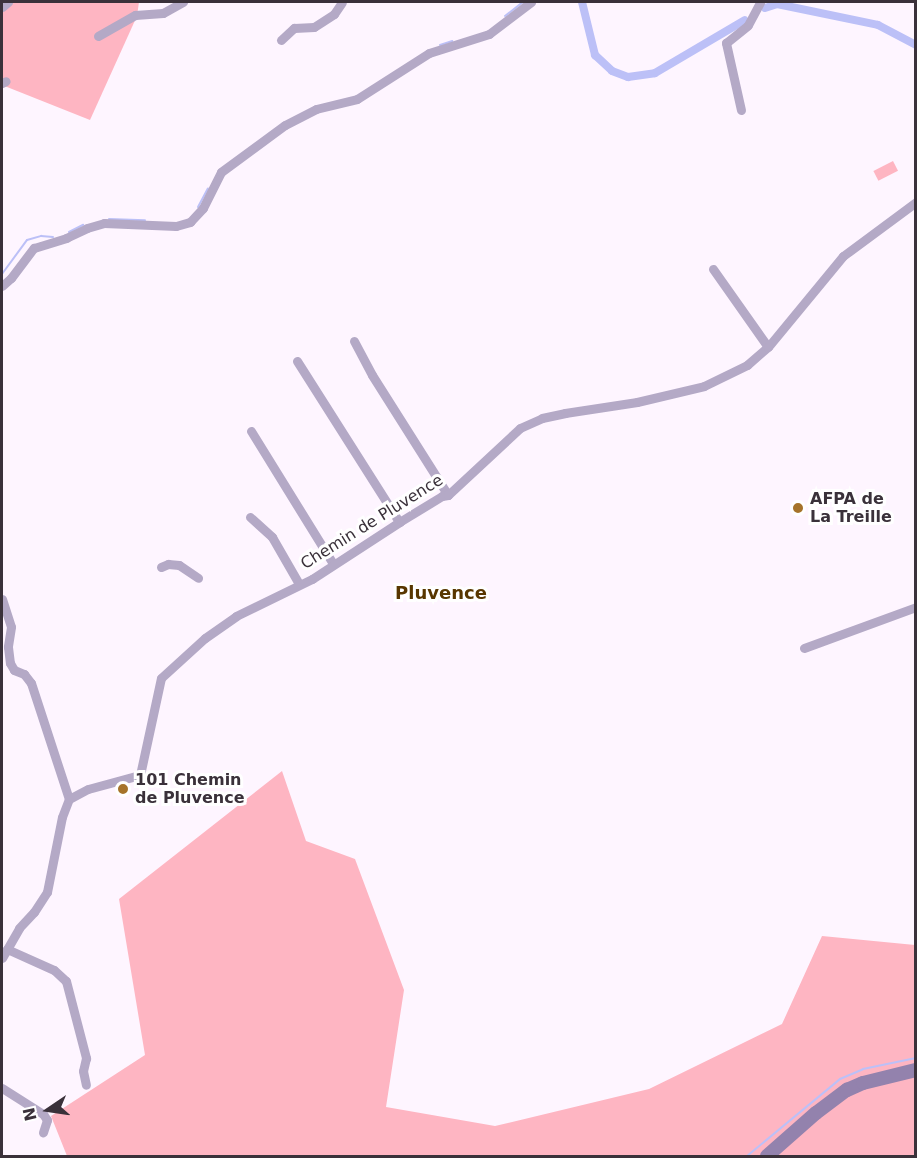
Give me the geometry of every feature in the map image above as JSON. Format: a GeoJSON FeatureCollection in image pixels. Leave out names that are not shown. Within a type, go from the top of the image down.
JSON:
{"type":"FeatureCollection","features":[{"type":"Feature","properties":{"kind":"main road"},"geometry":{"type":"LineString","coordinates":[[767,1156],[800,1126],[847,1090],[863,1083],[915,1070]]}},
{"type":"Feature","properties":{"kind":"street"},"geometry":{"type":"LineString","coordinates":[[2,7],[8,2]]}},
{"type":"Feature","properties":{"kind":"street"},"geometry":{"type":"LineString","coordinates":[[98,36],[135,15],[163,13],[183,2]]}},
{"type":"Feature","properties":{"kind":"street"},"geometry":{"type":"LineString","coordinates":[[281,40],[294,28],[314,27],[334,14],[342,2]]}},
{"type":"Feature","properties":{"kind":"street"},"geometry":{"type":"LineString","coordinates":[[2,286],[34,248],[66,238],[87,228],[104,223],[176,226],[190,222],[203,208],[221,172],[285,125],[316,109],[357,99],[429,53],[489,34],[531,2]]}},
{"type":"Feature","properties":{"kind":"street"},"geometry":{"type":"LineString","coordinates":[[741,110],[726,43],[756,10]]}},
{"type":"Feature","properties":{"kind":"street","name":"Chemin de Pluvence"},"geometry":{"type":"LineString","coordinates":[[69,799],[88,789],[140,775],[161,678],[165,672],[236,616],[299,584],[442,496],[448,495],[520,428],[542,418],[637,402],[704,386],[747,365],[768,347],[843,256],[915,202]]}},
{"type":"Feature","properties":{"kind":"street"},"geometry":{"type":"LineString","coordinates":[[713,269],[768,347]]}},
{"type":"Feature","properties":{"kind":"street"},"geometry":{"type":"LineString","coordinates":[[354,341],[372,375],[448,495]]}},
{"type":"Feature","properties":{"kind":"street"},"geometry":{"type":"LineString","coordinates":[[297,361],[399,522]]}},
{"type":"Feature","properties":{"kind":"street"},"geometry":{"type":"LineString","coordinates":[[251,431],[333,564]]}},
{"type":"Feature","properties":{"kind":"street"},"geometry":{"type":"LineString","coordinates":[[250,517],[272,537],[299,584]]}},
{"type":"Feature","properties":{"kind":"street"},"geometry":{"type":"LineString","coordinates":[[161,567],[168,564],[179,565],[198,578]]}},
{"type":"Feature","properties":{"kind":"street"},"geometry":{"type":"LineString","coordinates":[[2,599],[11,627],[8,647],[10,663],[14,670],[24,674],[31,683],[69,799],[62,817],[47,892],[4,953],[54,970],[66,981],[86,1058],[83,1071],[86,1084]]}},
{"type":"Feature","properties":{"kind":"street"},"geometry":{"type":"LineString","coordinates":[[804,648],[915,608]]}},
{"type":"Feature","properties":{"kind":"street"},"geometry":{"type":"LineString","coordinates":[[2,1088],[43,1114],[47,1120],[43,1132]]}},
{"type":"Feature","properties":{"kind":"shaded area"},"geometry":{"type":"Polygon","coordinates":[[[2,2],[139,2],[137,16],[90,120],[2,85],[2,2]]]}},
{"type":"Feature","properties":{"kind":"shaded area"},"geometry":{"type":"Polygon","coordinates":[[[893,161],[898,171],[878,181],[873,171],[893,161]]]}},
{"type":"Feature","properties":{"kind":"shaded area"},"geometry":{"type":"Polygon","coordinates":[[[282,771],[306,841],[355,859],[404,990],[386,1107],[495,1126],[649,1089],[782,1024],[822,936],[915,945],[915,1156],[67,1156],[51,1116],[145,1055],[119,899],[282,771]]]}},
{"type":"Feature","properties":{"kind":"waterway"},"geometry":{"type":"LineString","coordinates":[[505,16],[523,2]]}},
{"type":"Feature","properties":{"kind":"waterway"},"geometry":{"type":"LineString","coordinates":[[582,2],[595,55],[612,71],[628,77],[655,73],[745,20]]}},
{"type":"Feature","properties":{"kind":"waterway"},"geometry":{"type":"LineString","coordinates":[[765,8],[777,4],[878,25],[916,45]]}},
{"type":"Feature","properties":{"kind":"waterway"},"geometry":{"type":"LineString","coordinates":[[440,45],[452,41]]}},
{"type":"Feature","properties":{"kind":"waterway"},"geometry":{"type":"LineString","coordinates":[[198,207],[208,188]]}},
{"type":"Feature","properties":{"kind":"waterway"},"geometry":{"type":"LineString","coordinates":[[109,219],[145,220]]}},
{"type":"Feature","properties":{"kind":"waterway"},"geometry":{"type":"LineString","coordinates":[[69,232],[83,225]]}},
{"type":"Feature","properties":{"kind":"waterway"},"geometry":{"type":"LineString","coordinates":[[2,274],[27,240],[41,236],[53,237]]}},
{"type":"Feature","properties":{"kind":"waterway"},"geometry":{"type":"LineString","coordinates":[[747,1156],[840,1079],[863,1069],[916,1058]]}},
{"type":"Feature","properties":{"kind":"place","name":"AFPA de La Treille"},"geometry":{"type":"Point","coordinates":[798,508]}},
{"type":"Feature","properties":{"kind":"place","name":"101 Chemin de Pluvence"},"geometry":{"type":"Point","coordinates":[123,789]}},
{"type":"Feature","properties":{"kind":"district","name":"Pluvence"},"geometry":{"type":"Point","coordinates":[441,593]}}]}
